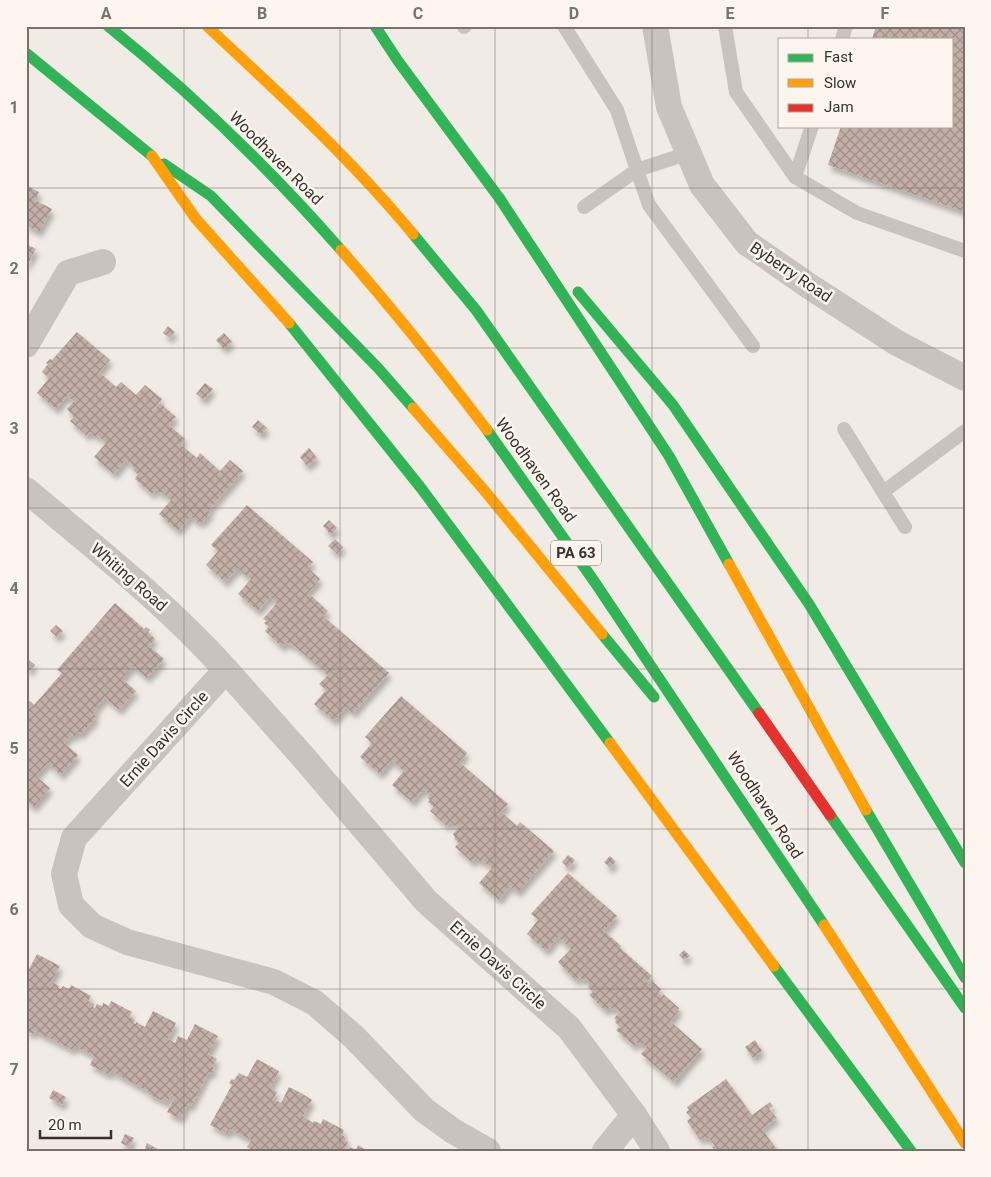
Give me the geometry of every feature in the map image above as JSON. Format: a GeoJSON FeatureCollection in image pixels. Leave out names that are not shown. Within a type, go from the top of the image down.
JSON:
{"type":"FeatureCollection","features":[{"type":"Feature","properties":{"kind":"main road","name":"Woodhaven Road"},"geometry":{"type":"LineString","coordinates":[[108,26],[214,119],[277,179],[361,270],[419,340],[496,441],[579,557],[757,822],[965,1143]]}},
{"type":"Feature","properties":{"kind":"main road"},"geometry":{"type":"LineString","coordinates":[[207,26],[291,104],[385,200],[476,310],[965,1008]]}},
{"type":"Feature","properties":{"kind":"main road"},"geometry":{"type":"LineString","coordinates":[[375,26],[398,61],[500,199],[669,456],[854,790],[965,978]]}},
{"type":"Feature","properties":{"kind":"main road"},"geometry":{"type":"LineString","coordinates":[[26,53],[152,156],[211,196],[378,368],[484,490],[662,706]]}},
{"type":"Feature","properties":{"kind":"main road"},"geometry":{"type":"LineString","coordinates":[[152,156],[196,219],[284,316],[421,488],[911,1151]]}},
{"type":"Feature","properties":{"kind":"main road"},"geometry":{"type":"LineString","coordinates":[[500,199],[673,405],[809,604],[965,863]]}},
{"type":"Feature","properties":{"kind":"main road"},"geometry":{"type":"LineString","coordinates":[[674,722],[757,822]]}},
{"type":"Feature","properties":{"kind":"street","name":"Byberry Road"},"geometry":{"type":"LineString","coordinates":[[655,26],[669,107],[688,153],[702,185],[747,243],[897,342],[965,378]]}},
{"type":"Feature","properties":{"kind":"street"},"geometry":{"type":"LineString","coordinates":[[26,345],[68,274],[103,262]]}},
{"type":"Feature","properties":{"kind":"street","name":"Whiting Road"},"geometry":{"type":"LineString","coordinates":[[26,490],[157,600],[198,638],[226,670]]}},
{"type":"Feature","properties":{"kind":"street","name":"Ernie Davis Circle"},"geometry":{"type":"LineString","coordinates":[[488,1151],[453,1131],[424,1110],[354,1037],[315,1003],[274,982],[127,942],[92,926],[70,905],[64,874],[74,838],[226,670],[426,901],[569,1028],[634,1115],[656,1151]]}},
{"type":"Feature","properties":{"kind":"street"},"geometry":{"type":"LineString","coordinates":[[606,1151],[634,1115]]}},
{"type":"Feature","properties":{"kind":"lane"},"geometry":{"type":"LineString","coordinates":[[564,26],[617,110],[649,205],[752,346]]}},
{"type":"Feature","properties":{"kind":"lane"},"geometry":{"type":"LineString","coordinates":[[725,26],[736,92],[795,177],[857,213],[965,251]]}},
{"type":"Feature","properties":{"kind":"lane"},"geometry":{"type":"LineString","coordinates":[[842,38],[846,26]]}},
{"type":"Feature","properties":{"kind":"lane"},"geometry":{"type":"LineString","coordinates":[[795,177],[811,128]]}},
{"type":"Feature","properties":{"kind":"lane"},"geometry":{"type":"LineString","coordinates":[[584,207],[637,170],[688,153]]}},
{"type":"Feature","properties":{"kind":"lane"},"geometry":{"type":"LineString","coordinates":[[844,429],[905,527]]}},
{"type":"Feature","properties":{"kind":"lane"},"geometry":{"type":"LineString","coordinates":[[884,492],[965,431]]}},
{"type":"Feature","properties":{"kind":"building"},"geometry":{"type":"Polygon","coordinates":[[[876,26],[965,26],[965,212],[828,165],[840,128],[954,128],[954,38],[872,38],[876,26]]]}},
{"type":"Feature","properties":{"kind":"building"},"geometry":{"type":"Polygon","coordinates":[[[26,185],[39,192],[35,200],[52,209],[39,232],[26,225],[26,185]]]}},
{"type":"Feature","properties":{"kind":"building"},"geometry":{"type":"Polygon","coordinates":[[[26,244],[36,249],[26,267],[26,244]]]}},
{"type":"Feature","properties":{"kind":"building"},"geometry":{"type":"Polygon","coordinates":[[[168,326],[175,332],[170,338],[163,333],[168,326]]]}},
{"type":"Feature","properties":{"kind":"building"},"geometry":{"type":"Polygon","coordinates":[[[77,332],[110,360],[99,372],[116,387],[121,382],[136,395],[145,385],[162,399],[152,411],[160,403],[176,417],[169,425],[185,439],[180,444],[197,458],[200,453],[220,471],[230,460],[243,471],[208,511],[211,512],[202,523],[200,521],[198,523],[191,516],[178,531],[159,514],[171,500],[156,489],[152,494],[135,479],[138,474],[133,470],[135,468],[126,460],[114,474],[94,457],[106,443],[97,435],[95,437],[91,432],[87,436],[70,421],[74,417],[67,409],[74,401],[67,396],[56,409],[37,393],[49,378],[42,372],[48,364],[46,363],[50,359],[52,360],[77,332]]]}},
{"type":"Feature","properties":{"kind":"building"},"geometry":{"type":"Polygon","coordinates":[[[224,333],[232,342],[224,349],[216,340],[224,333]]]}},
{"type":"Feature","properties":{"kind":"building"},"geometry":{"type":"Polygon","coordinates":[[[205,383],[213,389],[204,400],[196,394],[205,383]]]}},
{"type":"Feature","properties":{"kind":"building"},"geometry":{"type":"Polygon","coordinates":[[[258,420],[267,428],[261,435],[252,427],[258,420]]]}},
{"type":"Feature","properties":{"kind":"building"},"geometry":{"type":"Polygon","coordinates":[[[309,448],[317,458],[307,466],[300,457],[309,448]]]}},
{"type":"Feature","properties":{"kind":"building"},"geometry":{"type":"Polygon","coordinates":[[[247,505],[313,562],[308,568],[320,579],[308,593],[328,611],[323,616],[389,673],[353,713],[346,707],[334,721],[314,704],[326,690],[319,684],[328,675],[292,644],[291,646],[286,642],[282,647],[265,631],[269,627],[264,623],[266,621],[263,619],[277,603],[270,597],[258,611],[238,594],[251,579],[238,568],[225,582],[206,565],[218,551],[211,545],[247,505]]]}},
{"type":"Feature","properties":{"kind":"building"},"geometry":{"type":"Polygon","coordinates":[[[329,520],[337,528],[331,535],[323,526],[329,520]]]}},
{"type":"Feature","properties":{"kind":"building"},"geometry":{"type":"Polygon","coordinates":[[[335,539],[343,547],[337,554],[328,546],[335,539]]]}},
{"type":"Feature","properties":{"kind":"building"},"geometry":{"type":"Polygon","coordinates":[[[115,603],[144,629],[146,627],[150,630],[148,632],[155,639],[149,646],[164,659],[147,678],[133,666],[122,679],[136,691],[119,710],[105,698],[96,707],[98,709],[93,714],[97,717],[81,734],[78,732],[74,737],[72,734],[64,743],[78,755],[61,775],[48,763],[36,776],[50,788],[34,807],[26,801],[26,705],[30,701],[34,705],[62,673],[57,670],[115,603]]]}},
{"type":"Feature","properties":{"kind":"building"},"geometry":{"type":"Polygon","coordinates":[[[56,625],[63,631],[57,637],[50,631],[56,625]]]}},
{"type":"Feature","properties":{"kind":"building"},"geometry":{"type":"Polygon","coordinates":[[[26,658],[35,665],[29,671],[26,668],[26,658]]]}},
{"type":"Feature","properties":{"kind":"building"},"geometry":{"type":"Polygon","coordinates":[[[401,696],[467,753],[459,762],[508,804],[501,812],[517,826],[520,822],[554,851],[518,892],[510,886],[499,900],[479,883],[492,868],[476,858],[472,862],[455,847],[459,843],[453,834],[460,826],[457,824],[455,826],[451,822],[447,826],[430,811],[434,807],[428,802],[430,795],[424,789],[412,802],[392,785],[404,771],[392,760],[380,774],[360,757],[372,743],[365,737],[401,696]]]}},
{"type":"Feature","properties":{"kind":"building"},"geometry":{"type":"Polygon","coordinates":[[[568,855],[575,860],[568,868],[562,862],[568,855]]]}},
{"type":"Feature","properties":{"kind":"building"},"geometry":{"type":"Polygon","coordinates":[[[610,856],[616,862],[610,868],[604,862],[610,856]]]}},
{"type":"Feature","properties":{"kind":"building"},"geometry":{"type":"Polygon","coordinates":[[[568,873],[617,916],[604,931],[652,976],[647,982],[649,984],[652,981],[661,989],[658,993],[662,996],[663,994],[679,1008],[679,1011],[670,1021],[702,1049],[674,1082],[641,1054],[647,1047],[643,1043],[641,1046],[637,1042],[634,1046],[616,1030],[620,1027],[614,1018],[620,1012],[610,1007],[606,1011],[589,995],[593,992],[588,987],[589,982],[586,978],[584,981],[579,977],[576,981],[558,962],[571,949],[558,937],[546,951],[527,934],[538,920],[531,914],[568,873]]]}},
{"type":"Feature","properties":{"kind":"building"},"geometry":{"type":"Polygon","coordinates":[[[684,950],[690,956],[684,960],[679,955],[684,950]]]}},
{"type":"Feature","properties":{"kind":"building"},"geometry":{"type":"Polygon","coordinates":[[[37,954],[60,966],[51,982],[61,989],[63,986],[69,989],[71,985],[91,996],[88,1001],[94,1004],[93,1007],[95,1008],[97,1004],[102,1006],[103,1003],[109,1006],[111,1001],[132,1012],[129,1017],[135,1020],[133,1023],[136,1024],[136,1022],[145,1027],[153,1011],[176,1023],[168,1039],[175,1043],[178,1036],[187,1040],[195,1024],[218,1036],[208,1054],[217,1059],[212,1067],[215,1068],[211,1074],[209,1072],[191,1106],[188,1104],[181,1119],[167,1112],[175,1097],[171,1095],[167,1103],[148,1094],[149,1092],[111,1071],[109,1075],[90,1065],[94,1056],[75,1046],[73,1050],[35,1031],[33,1034],[26,1031],[26,970],[28,971],[37,954]]]}},
{"type":"Feature","properties":{"kind":"building"},"geometry":{"type":"Polygon","coordinates":[[[755,1040],[762,1051],[753,1058],[745,1047],[755,1040]]]}},
{"type":"Feature","properties":{"kind":"building"},"geometry":{"type":"Polygon","coordinates":[[[257,1059],[279,1071],[270,1088],[277,1092],[273,1099],[281,1103],[289,1087],[301,1093],[312,1100],[303,1116],[313,1123],[314,1121],[321,1124],[323,1119],[344,1130],[342,1135],[346,1138],[345,1141],[348,1142],[345,1148],[348,1150],[350,1147],[356,1150],[358,1145],[368,1151],[254,1151],[247,1147],[251,1140],[230,1129],[227,1134],[210,1125],[232,1085],[229,1083],[239,1073],[247,1077],[257,1059]]]}},
{"type":"Feature","properties":{"kind":"building"},"geometry":{"type":"Polygon","coordinates":[[[726,1079],[752,1115],[770,1102],[773,1106],[769,1109],[777,1118],[762,1129],[778,1151],[715,1151],[712,1147],[715,1146],[709,1138],[706,1139],[704,1137],[700,1140],[687,1121],[691,1118],[686,1112],[689,1110],[687,1107],[726,1079]]]}},
{"type":"Feature","properties":{"kind":"building"},"geometry":{"type":"Polygon","coordinates":[[[53,1090],[66,1097],[62,1105],[49,1098],[53,1090]]]}},
{"type":"Feature","properties":{"kind":"building"},"geometry":{"type":"Polygon","coordinates":[[[125,1134],[134,1138],[129,1147],[121,1143],[125,1134]]]}},
{"type":"Feature","properties":{"kind":"building"},"geometry":{"type":"Polygon","coordinates":[[[147,1143],[161,1151],[144,1151],[147,1143]]]}},
{"type":"Feature","properties":{"kind":"traffic: fast"},"geometry":{"type":"LineString","coordinates":[[108,26],[200,105],[287,191],[341,250]]}},
{"type":"Feature","properties":{"kind":"traffic: fast"},"geometry":{"type":"LineString","coordinates":[[375,26],[398,61],[500,199]]}},
{"type":"Feature","properties":{"kind":"traffic: fast"},"geometry":{"type":"LineString","coordinates":[[26,53],[152,156]]}},
{"type":"Feature","properties":{"kind":"traffic: fast"},"geometry":{"type":"LineString","coordinates":[[164,164],[211,196],[378,368],[413,408]]}},
{"type":"Feature","properties":{"kind":"traffic: fast"},"geometry":{"type":"LineString","coordinates":[[500,199],[669,456],[729,564]]}},
{"type":"Feature","properties":{"kind":"traffic: fast"},"geometry":{"type":"LineString","coordinates":[[413,234],[476,310],[759,713]]}},
{"type":"Feature","properties":{"kind":"traffic: fast"},"geometry":{"type":"LineString","coordinates":[[578,292],[673,405],[809,604],[965,863]]}},
{"type":"Feature","properties":{"kind":"traffic: fast"},"geometry":{"type":"LineString","coordinates":[[289,323],[421,488],[610,743]]}},
{"type":"Feature","properties":{"kind":"traffic: fast"},"geometry":{"type":"LineString","coordinates":[[487,430],[594,581],[824,925]]}},
{"type":"Feature","properties":{"kind":"traffic: fast"},"geometry":{"type":"LineString","coordinates":[[602,634],[654,697]]}},
{"type":"Feature","properties":{"kind":"traffic: fast"},"geometry":{"type":"LineString","coordinates":[[866,810],[965,978]]}},
{"type":"Feature","properties":{"kind":"traffic: fast"},"geometry":{"type":"LineString","coordinates":[[830,815],[965,1008]]}},
{"type":"Feature","properties":{"kind":"traffic: fast"},"geometry":{"type":"LineString","coordinates":[[774,966],[911,1151]]}},
{"type":"Feature","properties":{"kind":"traffic: slow"},"geometry":{"type":"LineString","coordinates":[[207,26],[340,153],[413,234]]}},
{"type":"Feature","properties":{"kind":"traffic: slow"},"geometry":{"type":"LineString","coordinates":[[152,156],[196,219],[289,323]]}},
{"type":"Feature","properties":{"kind":"traffic: slow"},"geometry":{"type":"LineString","coordinates":[[341,250],[416,338],[487,430]]}},
{"type":"Feature","properties":{"kind":"traffic: slow"},"geometry":{"type":"LineString","coordinates":[[413,408],[484,490],[602,634]]}},
{"type":"Feature","properties":{"kind":"traffic: slow"},"geometry":{"type":"LineString","coordinates":[[729,564],[866,810]]}},
{"type":"Feature","properties":{"kind":"traffic: slow"},"geometry":{"type":"LineString","coordinates":[[610,743],[774,966]]}},
{"type":"Feature","properties":{"kind":"traffic: slow"},"geometry":{"type":"LineString","coordinates":[[824,925],[965,1143]]}},
{"type":"Feature","properties":{"kind":"traffic: jam"},"geometry":{"type":"LineString","coordinates":[[759,713],[830,815]]}}]}
